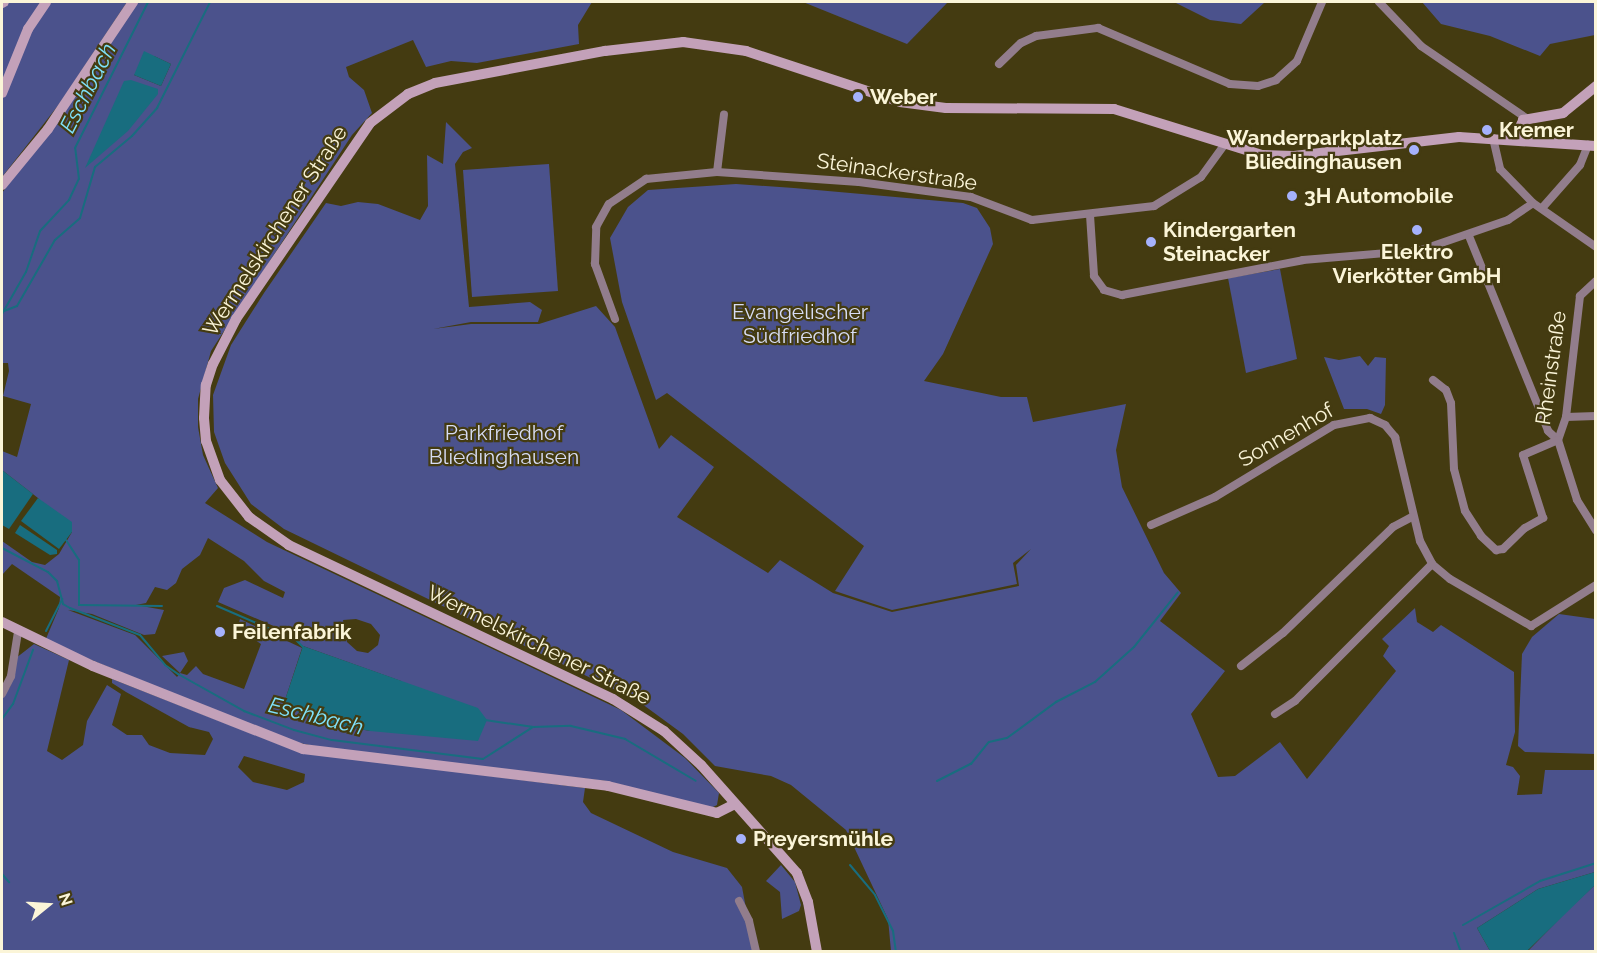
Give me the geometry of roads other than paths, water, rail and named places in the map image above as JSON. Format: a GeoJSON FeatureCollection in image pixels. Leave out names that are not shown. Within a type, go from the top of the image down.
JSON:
{"type":"FeatureCollection","features":[{"type":"Feature","properties":{"kind":"main road"},"geometry":{"type":"LineString","coordinates":[[2,93],[27,28],[46,2]]}},
{"type":"Feature","properties":{"kind":"main road"},"geometry":{"type":"LineString","coordinates":[[2,184],[48,129],[133,2]]}},
{"type":"Feature","properties":{"kind":"main road","name":"Wermelskirchener Straße"},"geometry":{"type":"LineString","coordinates":[[735,804],[682,747],[631,709],[289,544],[249,517],[224,486],[213,464],[204,428],[205,395],[213,364],[236,319],[356,140],[388,108],[435,84],[605,51],[683,42],[746,51],[907,103],[946,108],[1114,109],[1143,116],[1224,145],[1277,156],[1431,138],[1515,139],[1592,146]]}},
{"type":"Feature","properties":{"kind":"main road"},"geometry":{"type":"LineString","coordinates":[[1515,139],[1516,130],[1526,118],[1563,113],[1596,86]]}},
{"type":"Feature","properties":{"kind":"main road"},"geometry":{"type":"LineString","coordinates":[[2,622],[18,632],[244,729],[303,749],[608,786],[717,813],[735,804],[800,878],[808,902],[817,951]]}},
{"type":"Feature","properties":{"kind":"street"},"geometry":{"type":"LineString","coordinates":[[999,64],[1012,49],[1036,36],[1098,28],[1230,84],[1258,86],[1276,80],[1297,61],[1322,2]]}},
{"type":"Feature","properties":{"kind":"street"},"geometry":{"type":"LineString","coordinates":[[1379,2],[1421,46],[1526,118]]}},
{"type":"Feature","properties":{"kind":"street"},"geometry":{"type":"LineString","coordinates":[[717,172],[724,114]]}},
{"type":"Feature","properties":{"kind":"street"},"geometry":{"type":"LineString","coordinates":[[1493,138],[1500,169],[1533,203],[1543,207],[1596,247]]}},
{"type":"Feature","properties":{"kind":"street","name":"Steinackerstraße"},"geometry":{"type":"LineString","coordinates":[[615,319],[593,252],[601,215],[619,195],[646,179],[717,172],[859,182],[971,197],[1023,219],[1090,215],[1154,206],[1171,198],[1201,177],[1224,145]]}},
{"type":"Feature","properties":{"kind":"street"},"geometry":{"type":"LineString","coordinates":[[1543,207],[1580,165],[1592,146]]}},
{"type":"Feature","properties":{"kind":"street"},"geometry":{"type":"LineString","coordinates":[[1090,215],[1094,276],[1104,290],[1122,295],[1303,260],[1400,254],[1469,236],[1508,220],[1533,203]]}},
{"type":"Feature","properties":{"kind":"street"},"geometry":{"type":"LineString","coordinates":[[1433,380],[1446,390],[1451,403],[1454,469],[1465,511],[1481,536],[1496,550],[1503,549],[1525,528],[1543,518],[1523,455],[1558,440],[1548,431],[1469,236]]}},
{"type":"Feature","properties":{"kind":"street","name":"Rheinstraße"},"geometry":{"type":"LineString","coordinates":[[1596,281],[1580,296],[1566,417],[1558,440],[1577,500],[1596,531]]}},
{"type":"Feature","properties":{"kind":"street"},"geometry":{"type":"LineString","coordinates":[[1566,417],[1596,416]]}},
{"type":"Feature","properties":{"kind":"street","name":"Sonnenhof"},"geometry":{"type":"LineString","coordinates":[[1151,525],[1215,497],[1334,425],[1360,417],[1378,420],[1395,437],[1412,517],[1432,564],[1458,585],[1531,626],[1596,585]]}},
{"type":"Feature","properties":{"kind":"street"},"geometry":{"type":"LineString","coordinates":[[1241,666],[1283,633],[1393,527],[1412,517]]}},
{"type":"Feature","properties":{"kind":"street"},"geometry":{"type":"LineString","coordinates":[[1275,714],[1295,700],[1432,564]]}},
{"type":"Feature","properties":{"kind":"street"},"geometry":{"type":"LineString","coordinates":[[2,694],[11,676],[18,632]]}},
{"type":"Feature","properties":{"kind":"street"},"geometry":{"type":"LineString","coordinates":[[739,901],[749,921],[756,951]]}},
{"type":"Feature","properties":{"kind":"water"},"geometry":{"type":"Polygon","coordinates":[[[144,51],[171,64],[161,86],[134,75],[144,51]]]}},
{"type":"Feature","properties":{"kind":"water"},"geometry":{"type":"Polygon","coordinates":[[[131,80],[158,89],[158,94],[128,131],[85,168],[124,81],[131,80]]]}},
{"type":"Feature","properties":{"kind":"water"},"geometry":{"type":"Polygon","coordinates":[[[2,470],[33,494],[9,529],[2,525],[2,470]]]}},
{"type":"Feature","properties":{"kind":"water"},"geometry":{"type":"Polygon","coordinates":[[[38,498],[72,522],[72,532],[59,549],[21,521],[38,498]]]}},
{"type":"Feature","properties":{"kind":"water"},"geometry":{"type":"Polygon","coordinates":[[[20,525],[57,550],[57,554],[50,555],[15,533],[20,525]]]}},
{"type":"Feature","properties":{"kind":"water"},"geometry":{"type":"Polygon","coordinates":[[[303,646],[478,708],[487,720],[478,741],[370,731],[318,721],[300,713],[284,703],[303,646]]]}},
{"type":"Feature","properties":{"kind":"water"},"geometry":{"type":"Polygon","coordinates":[[[1595,872],[1595,885],[1527,951],[1490,951],[1477,928],[1538,889],[1595,872]]]}},
{"type":"Feature","properties":{"kind":"waterway","name":"Eschbach"},"geometry":{"type":"LineString","coordinates":[[2,314],[26,272],[40,231],[69,200],[79,179],[75,148],[148,2]]}},
{"type":"Feature","properties":{"kind":"waterway"},"geometry":{"type":"LineString","coordinates":[[4,311],[17,306],[55,240],[80,218],[95,167],[132,136],[157,108],[210,2]]}},
{"type":"Feature","properties":{"kind":"waterway"},"geometry":{"type":"LineString","coordinates":[[66,540],[79,560],[79,605],[162,606]]}},
{"type":"Feature","properties":{"kind":"waterway","name":"Eschbach"},"geometry":{"type":"LineString","coordinates":[[2,548],[48,572],[57,581],[63,604],[140,635],[165,665],[178,674],[244,711],[294,730],[332,740],[483,759],[533,727],[571,726],[625,739],[696,781]]}},
{"type":"Feature","properties":{"kind":"waterway"},"geometry":{"type":"LineString","coordinates":[[937,781],[971,764],[989,742],[1007,738],[1056,702],[1095,682],[1134,647],[1178,592]]}},
{"type":"Feature","properties":{"kind":"waterway"},"geometry":{"type":"LineString","coordinates":[[46,631],[62,599]]}},
{"type":"Feature","properties":{"kind":"waterway"},"geometry":{"type":"LineString","coordinates":[[217,606],[296,640],[304,648]]}},
{"type":"Feature","properties":{"kind":"waterway"},"geometry":{"type":"LineString","coordinates":[[2,719],[13,704],[33,650]]}},
{"type":"Feature","properties":{"kind":"waterway"},"geometry":{"type":"LineString","coordinates":[[485,720],[533,727]]}},
{"type":"Feature","properties":{"kind":"waterway"},"geometry":{"type":"LineString","coordinates":[[1463,925],[1540,881],[1596,863]]}},
{"type":"Feature","properties":{"kind":"waterway","name":"Eschbach"},"geometry":{"type":"LineString","coordinates":[[850,865],[875,895],[893,931],[896,952]]}},
{"type":"Feature","properties":{"kind":"waterway"},"geometry":{"type":"LineString","coordinates":[[2,874],[9,882]]}},
{"type":"Feature","properties":{"kind":"waterway"},"geometry":{"type":"LineString","coordinates":[[1454,933],[1461,952]]}},
{"type":"Feature","properties":{"kind":"place","name":"Weber"},"geometry":{"type":"Point","coordinates":[858,97]}},
{"type":"Feature","properties":{"kind":"place","name":"Kremer"},"geometry":{"type":"Point","coordinates":[1487,130]}},
{"type":"Feature","properties":{"kind":"place","name":"Wanderparkplatz Bliedinghausen"},"geometry":{"type":"Point","coordinates":[1414,150]}},
{"type":"Feature","properties":{"kind":"place","name":"3H Automobile"},"geometry":{"type":"Point","coordinates":[1292,196]}},
{"type":"Feature","properties":{"kind":"place","name":"Elektro Vierkötter GmbH"},"geometry":{"type":"Point","coordinates":[1417,230]}},
{"type":"Feature","properties":{"kind":"place","name":"Kindergarten Steinacker"},"geometry":{"type":"Point","coordinates":[1151,242]}},
{"type":"Feature","properties":{"kind":"place","name":"Feilenfabrik"},"geometry":{"type":"Point","coordinates":[220,632]}},
{"type":"Feature","properties":{"kind":"place","name":"Preyersmühle"},"geometry":{"type":"Point","coordinates":[741,839]}},
{"type":"Feature","properties":{"kind":"park label","name":"Evangelischer Südfriedhof"},"geometry":{"type":"Point","coordinates":[800,324]}},
{"type":"Feature","properties":{"kind":"park label","name":"Parkfriedhof Bliedinghausen"},"geometry":{"type":"Point","coordinates":[504,445]}}]}
